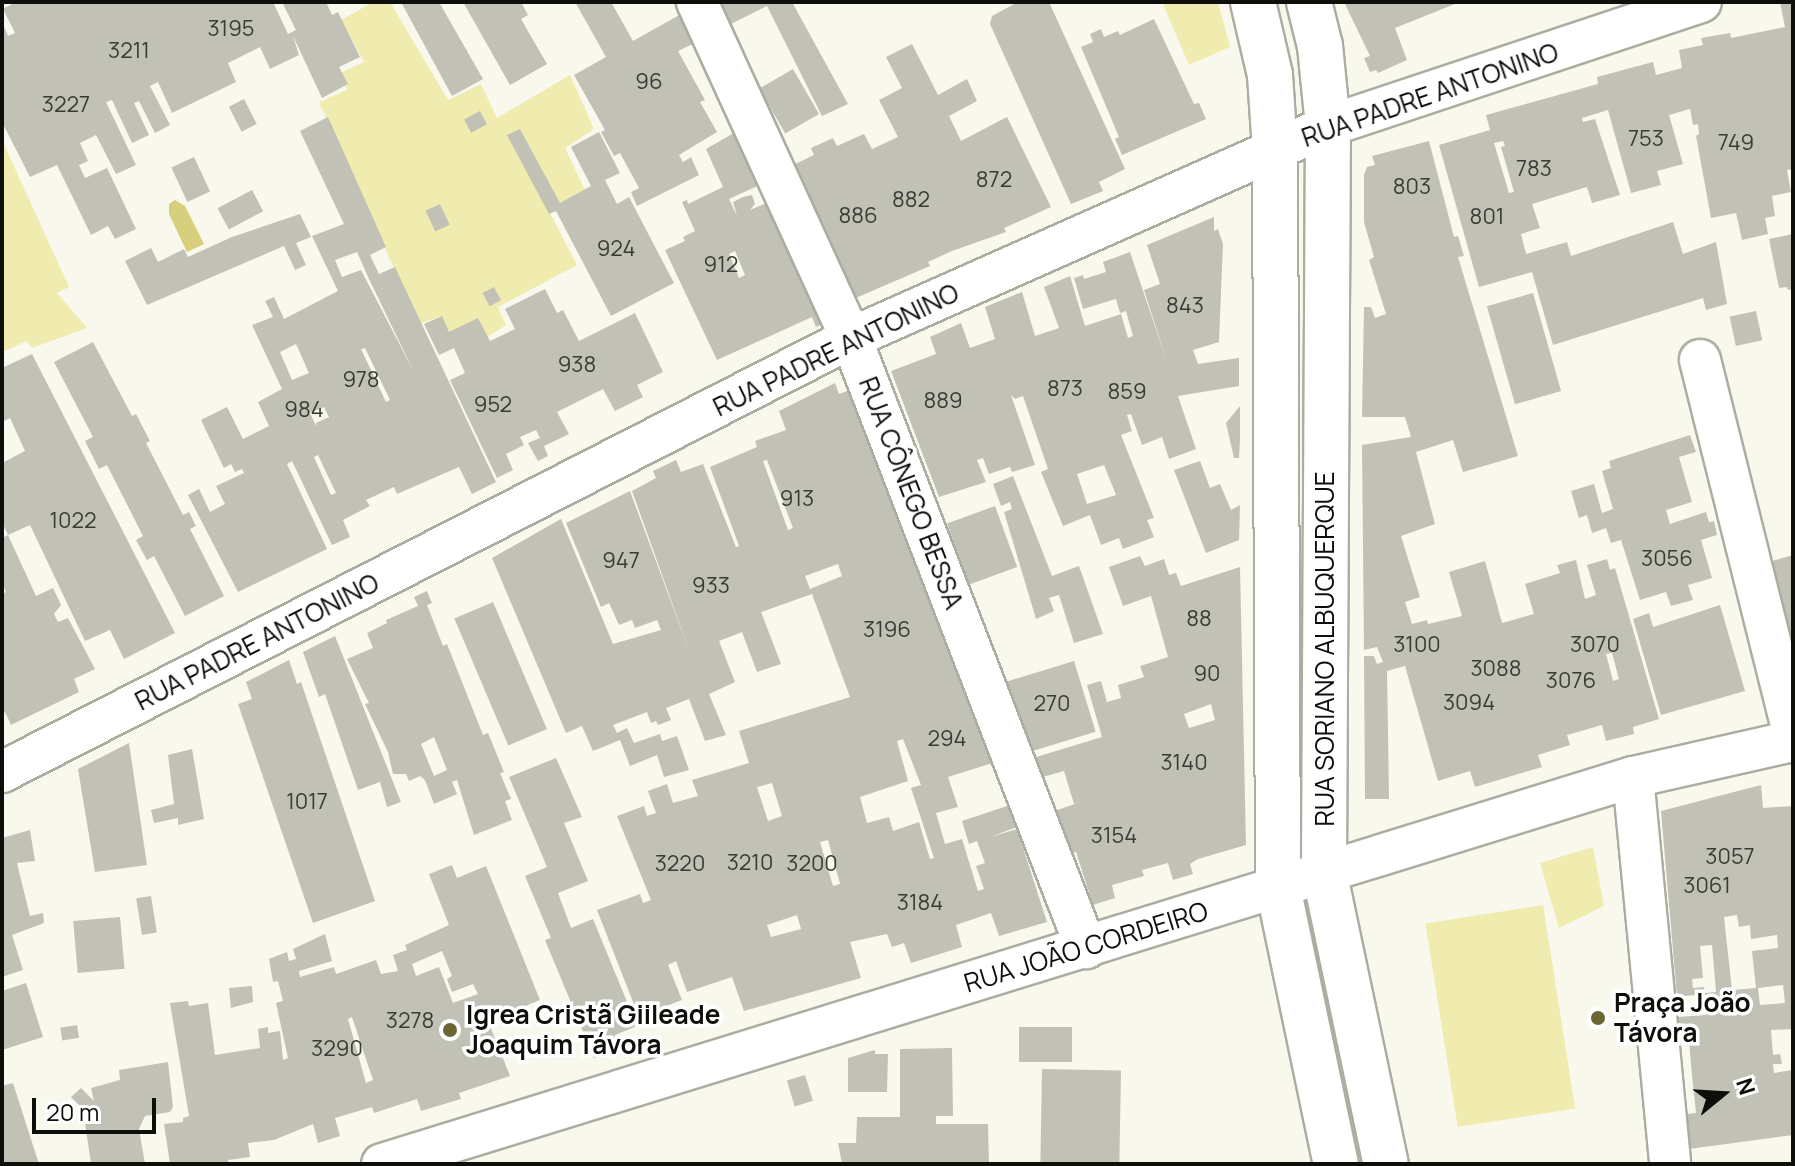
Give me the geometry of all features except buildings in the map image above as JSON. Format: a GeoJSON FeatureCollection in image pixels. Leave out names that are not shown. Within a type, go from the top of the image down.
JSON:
{"type":"FeatureCollection","features":[{"type":"Feature","properties":{"kind":"main road","name":"RUA SORIANO ALBUQUERQUE"},"geometry":{"type":"LineString","coordinates":[[1253,2],[1270,75],[1275,150],[1278,887],[1336,1164]]}},
{"type":"Feature","properties":{"kind":"main road","name":"RUA SORIANO ALBUQUERQUE"},"geometry":{"type":"LineString","coordinates":[[1309,2],[1320,46],[1328,126],[1324,871],[1386,1164]]}},
{"type":"Feature","properties":{"kind":"street","name":"RUA CÔNEGO BESSA"},"geometry":{"type":"LineString","coordinates":[[697,2],[851,338],[1086,948]]}},
{"type":"Feature","properties":{"kind":"street","name":"RUA PADRE ANTONINO"},"geometry":{"type":"LineString","coordinates":[[2,772],[851,338],[1328,126],[1701,2]]}},
{"type":"Feature","properties":{"kind":"street"},"geometry":{"type":"LineString","coordinates":[[1700,360],[1793,732]]}},
{"type":"Feature","properties":{"kind":"street","name":"RUA JOÃO CORDEIRO"},"geometry":{"type":"LineString","coordinates":[[382,1164],[1633,777],[1793,741]]}},
{"type":"Feature","properties":{"kind":"street"},"geometry":{"type":"LineString","coordinates":[[1633,777],[1670,1164]]}},
{"type":"Feature","properties":{"kind":"shaded area"},"geometry":{"type":"Polygon","coordinates":[[[373,2],[390,2],[448,100],[481,84],[497,118],[570,75],[594,129],[565,148],[586,192],[549,211],[577,265],[498,307],[506,325],[486,338],[449,332],[441,316],[419,324],[319,102],[347,90],[340,73],[364,62],[341,20],[373,2]]]}},
{"type":"Feature","properties":{"kind":"shaded area"},"geometry":{"type":"Polygon","coordinates":[[[1162,2],[1218,2],[1230,47],[1189,65],[1162,2]]]}},
{"type":"Feature","properties":{"kind":"shaded area"},"geometry":{"type":"Polygon","coordinates":[[[2,140],[69,287],[57,293],[87,328],[32,348],[27,341],[2,352],[2,140]]]}},
{"type":"Feature","properties":{"kind":"shaded area"},"geometry":{"type":"Polygon","coordinates":[[[175,200],[185,206],[204,244],[187,252],[169,214],[169,204],[175,200]]]}},
{"type":"Feature","properties":{"kind":"shaded area"},"geometry":{"type":"Polygon","coordinates":[[[1593,847],[1604,906],[1559,928],[1540,863],[1593,847]]]}},
{"type":"Feature","properties":{"kind":"shaded area"},"geometry":{"type":"Polygon","coordinates":[[[1543,905],[1575,1108],[1458,1127],[1425,924],[1543,905]]]}},
{"type":"Feature","properties":{"kind":"place","name":"Praça João Távora"},"geometry":{"type":"Point","coordinates":[1598,1018]}},
{"type":"Feature","properties":{"kind":"place","name":"Igrea Cristã Giileade Joaquim Távora"},"geometry":{"type":"Point","coordinates":[450,1030]}}]}
